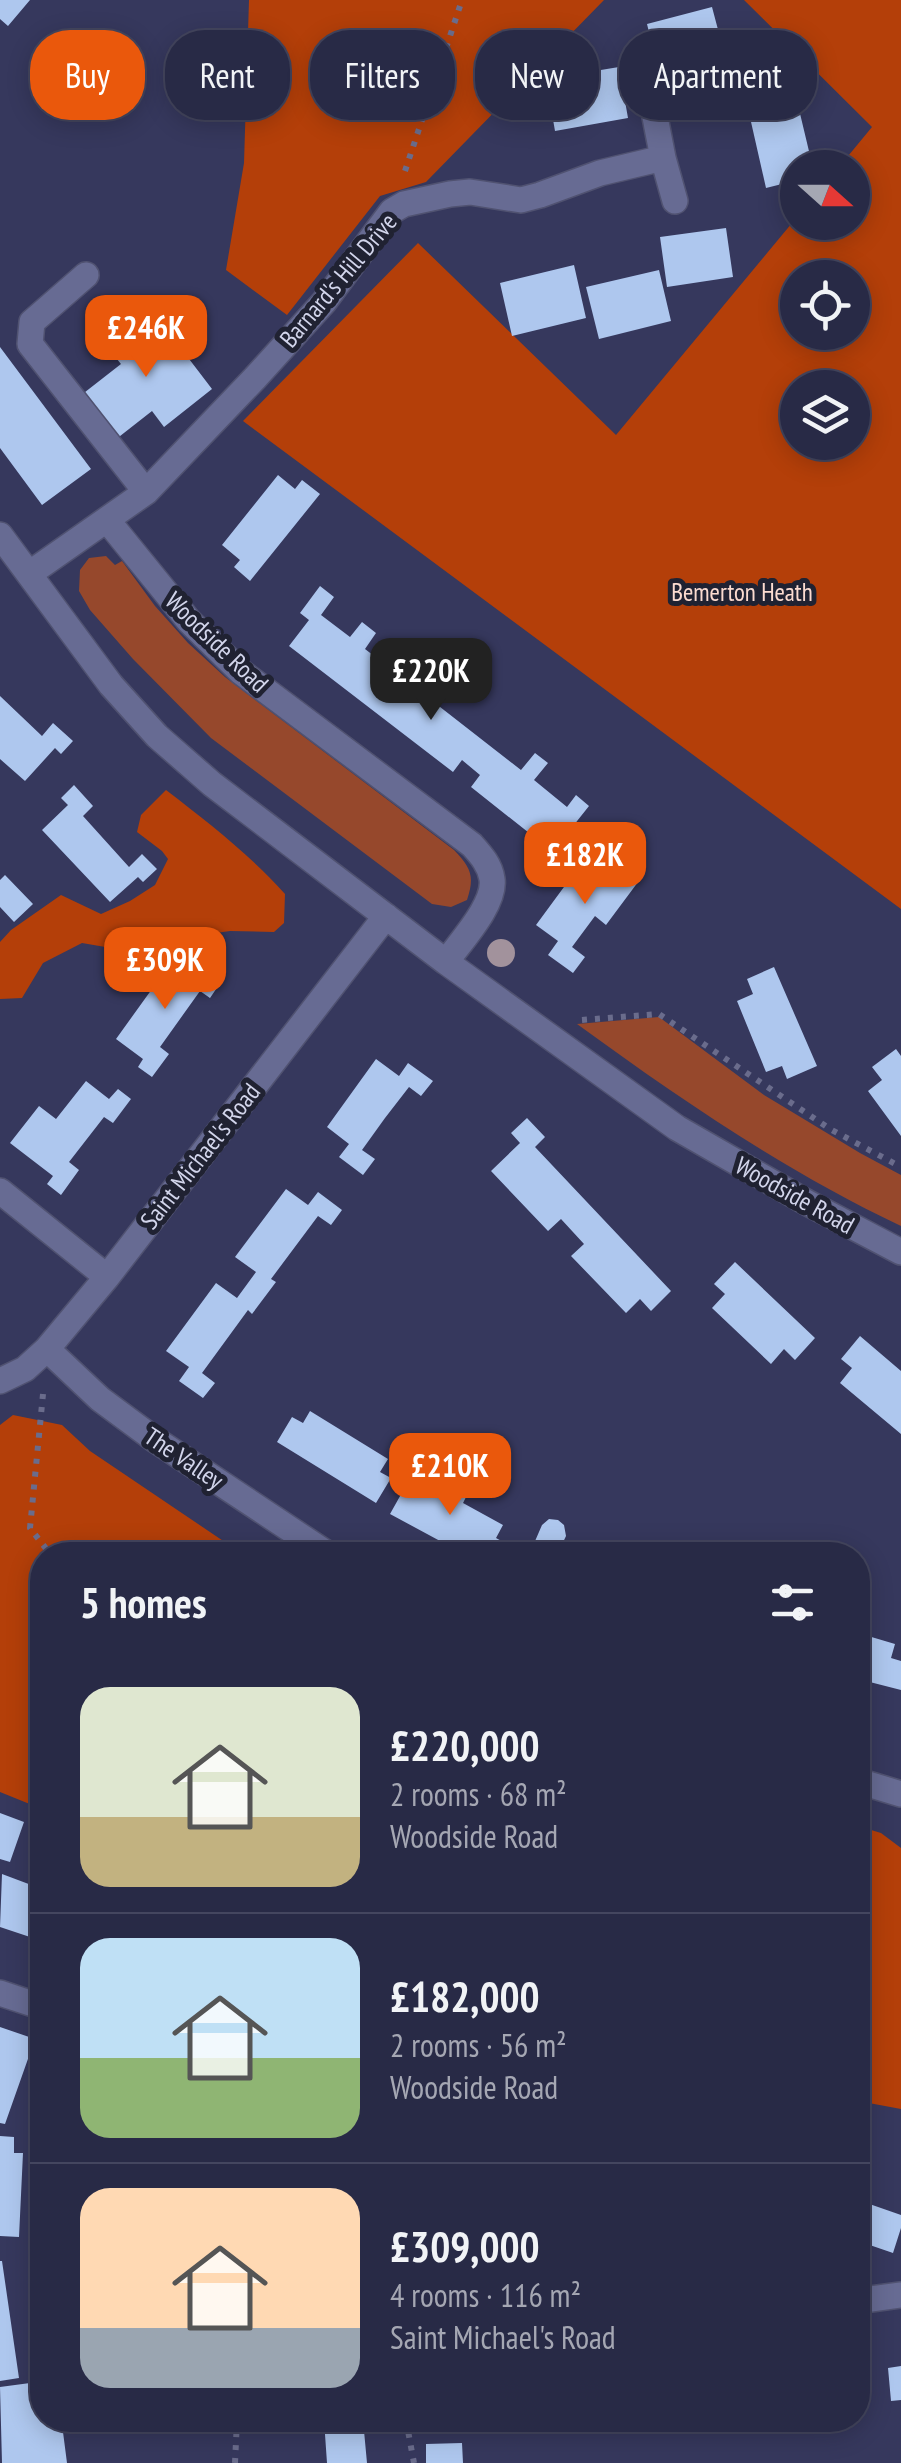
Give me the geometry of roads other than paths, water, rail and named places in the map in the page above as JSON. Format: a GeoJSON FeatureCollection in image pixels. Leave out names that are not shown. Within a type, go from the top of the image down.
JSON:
{"type":"FeatureCollection","features":[{"type":"Feature","properties":{"kind":"street"},"geometry":{"type":"LineString","coordinates":[[656,120],[675,201]]}},
{"type":"Feature","properties":{"kind":"street","name":"Barnard's Hill Drive"},"geometry":{"type":"LineString","coordinates":[[29,574],[146,492],[324,302],[392,210],[404,204],[470,192],[521,200],[600,173],[663,158]]}},
{"type":"Feature","properties":{"kind":"street"},"geometry":{"type":"LineString","coordinates":[[86,275],[32,322],[30,344],[146,492]]}},
{"type":"Feature","properties":{"kind":"street","name":"Woodside Road"},"geometry":{"type":"LineString","coordinates":[[106,520],[189,621],[241,672],[472,845],[486,863],[493,882],[488,905],[446,962]]}},
{"type":"Feature","properties":{"kind":"street","name":"Woodside Road"},"geometry":{"type":"LineString","coordinates":[[0,534],[111,686],[158,736],[212,784],[446,962],[678,1128],[901,1252]]}},
{"type":"Feature","properties":{"kind":"street","name":"Saint Michael's Road"},"geometry":{"type":"LineString","coordinates":[[0,1382],[25,1369],[47,1349],[107,1277],[386,916]]}},
{"type":"Feature","properties":{"kind":"street"},"geometry":{"type":"LineString","coordinates":[[0,1190],[107,1277]]}},
{"type":"Feature","properties":{"kind":"street","name":"The Valley"},"geometry":{"type":"LineString","coordinates":[[47,1349],[100,1399],[154,1439],[310,1542]]}},
{"type":"Feature","properties":{"kind":"street"},"geometry":{"type":"LineString","coordinates":[[870,1785],[901,1794]]}},
{"type":"Feature","properties":{"kind":"street"},"geometry":{"type":"LineString","coordinates":[[0,1993],[30,2004]]}},
{"type":"Feature","properties":{"kind":"street"},"geometry":{"type":"LineString","coordinates":[[870,2299],[901,2295]]}},
{"type":"Feature","properties":{"kind":"park label","name":"Bemerton Heath"},"geometry":{"type":"Point","coordinates":[742,592]}}]}
